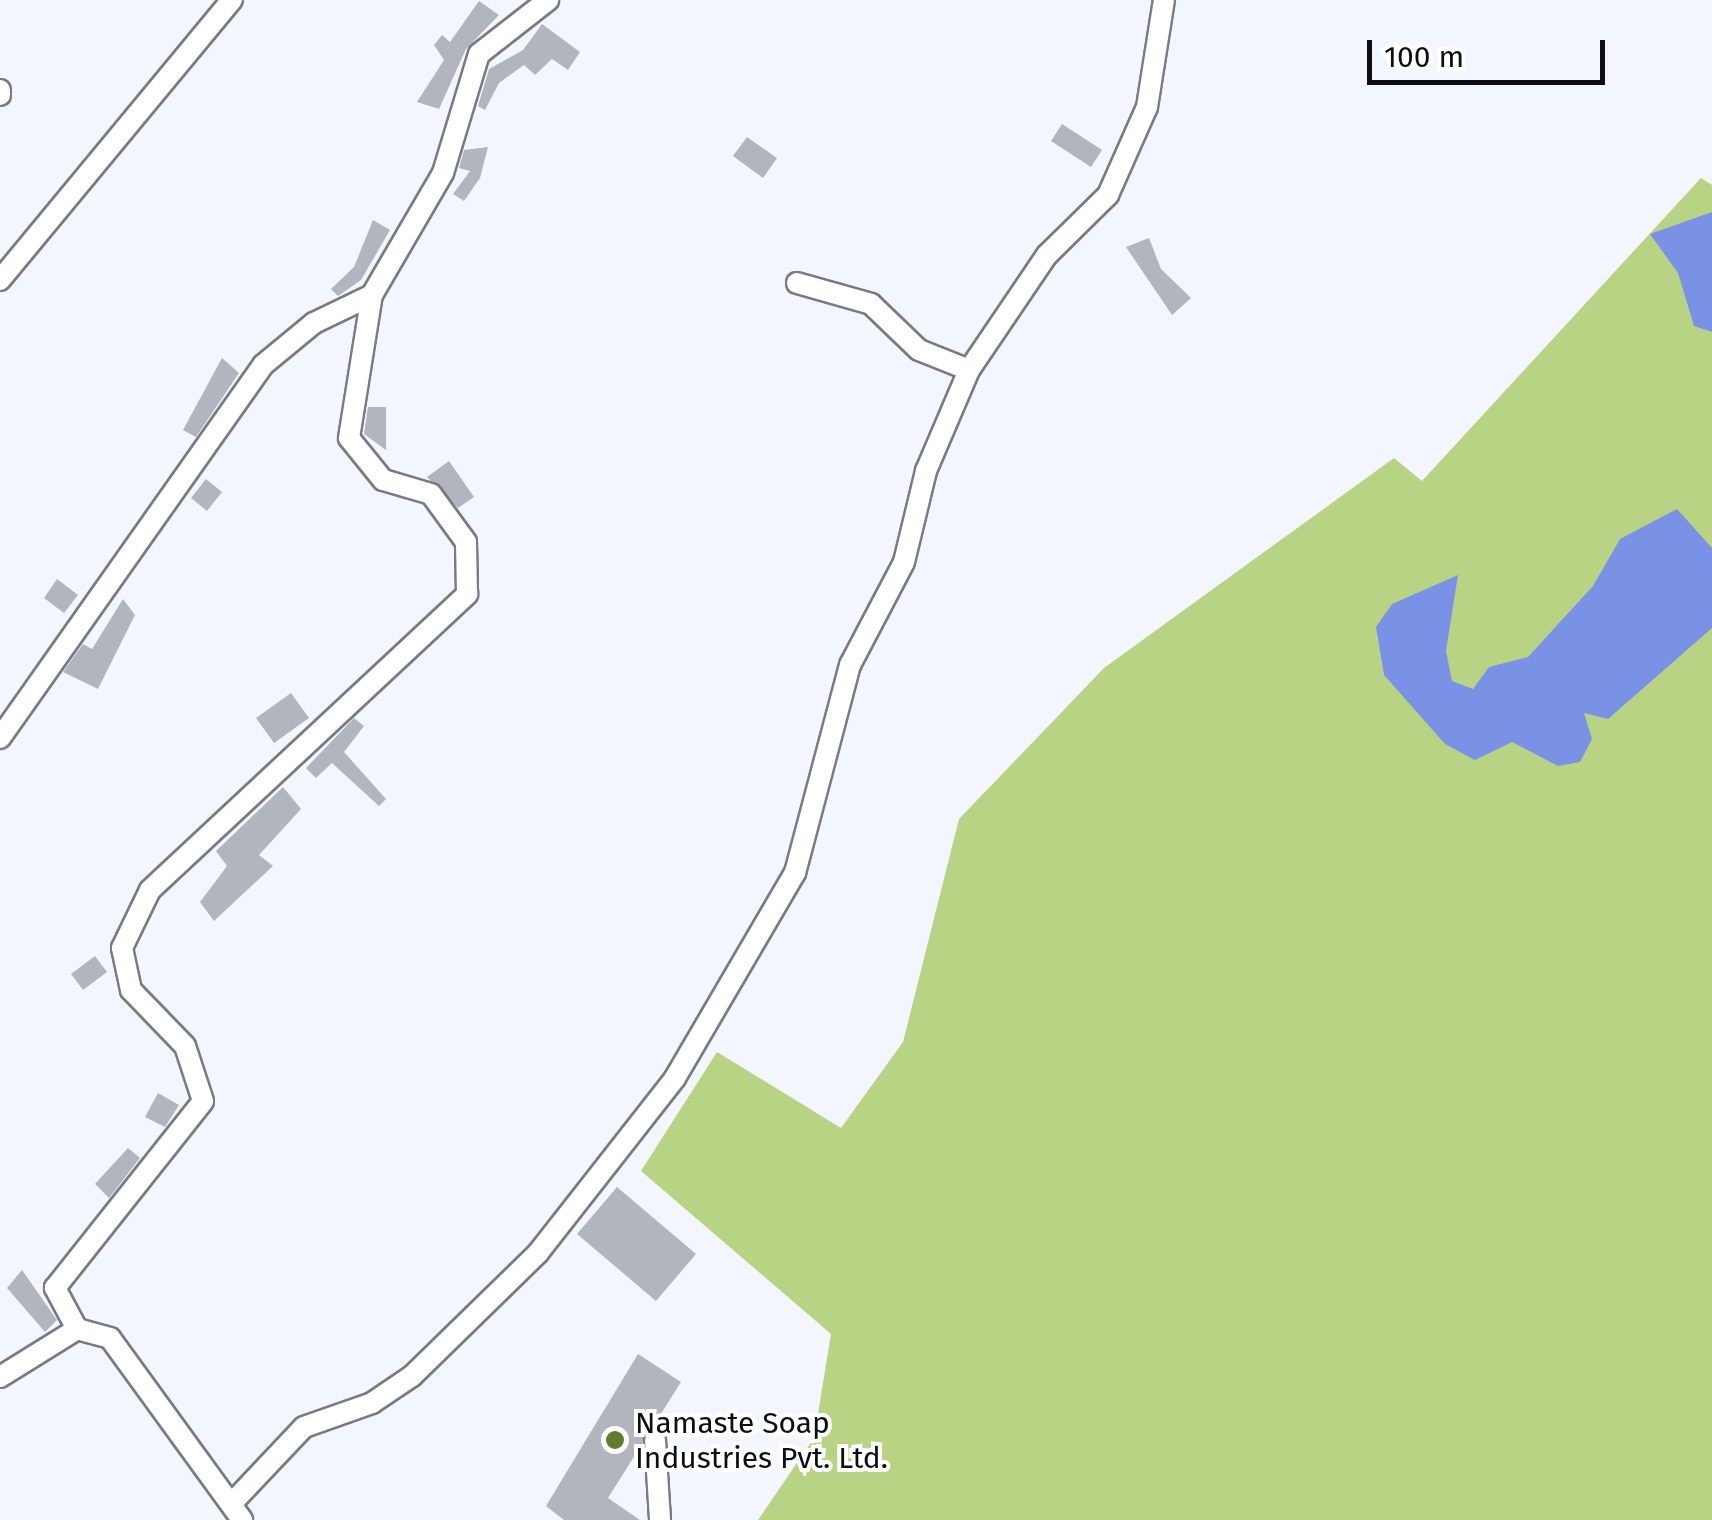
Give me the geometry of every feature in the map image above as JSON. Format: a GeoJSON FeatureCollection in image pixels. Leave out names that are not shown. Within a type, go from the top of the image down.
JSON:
{"type":"FeatureCollection","features":[{"type":"Feature","properties":{"kind":"street"},"geometry":{"type":"LineString","coordinates":[[0,280],[232,0]]}},
{"type":"Feature","properties":{"kind":"street"},"geometry":{"type":"LineString","coordinates":[[548,0],[479,54],[444,173],[372,294],[349,438],[383,480],[432,494],[466,542],[467,594],[150,890],[122,948],[131,990],[185,1046],[203,1101],[55,1288],[77,1329],[110,1338],[237,1511],[304,1427],[372,1404],[412,1376],[538,1252],[676,1078],[795,873],[850,665],[904,562],[926,471],[970,370],[1047,255],[1108,194],[1147,107],[1164,0]]}},
{"type":"Feature","properties":{"kind":"street"},"geometry":{"type":"LineString","coordinates":[[797,283],[871,304],[920,350],[970,370]]}},
{"type":"Feature","properties":{"kind":"street"},"geometry":{"type":"LineString","coordinates":[[0,738],[263,366],[314,323],[372,294]]}},
{"type":"Feature","properties":{"kind":"street"},"geometry":{"type":"LineString","coordinates":[[0,1377],[77,1329]]}},
{"type":"Feature","properties":{"kind":"street"},"geometry":{"type":"LineString","coordinates":[[655,1440],[660,1520]]}},
{"type":"Feature","properties":{"kind":"green space"},"geometry":{"type":"Polygon","coordinates":[[[1701,178],[1712,185],[1712,1520],[758,1520],[814,1438],[831,1334],[641,1171],[717,1052],[841,1128],[903,1042],[959,819],[1104,668],[1394,458],[1422,481],[1701,178]]]}},
{"type":"Feature","properties":{"kind":"water"},"geometry":{"type":"Polygon","coordinates":[[[1712,212],[1712,332],[1694,326],[1678,273],[1650,234],[1712,212]]]}},
{"type":"Feature","properties":{"kind":"water"},"geometry":{"type":"Polygon","coordinates":[[[1677,509],[1712,548],[1712,628],[1608,719],[1584,713],[1592,739],[1580,762],[1558,766],[1512,742],[1475,760],[1445,744],[1384,675],[1376,627],[1392,604],[1458,575],[1446,651],[1452,681],[1473,689],[1489,667],[1528,657],[1593,586],[1620,539],[1677,509]]]}},
{"type":"Feature","properties":{"kind":"building"},"geometry":{"type":"Polygon","coordinates":[[[479,1],[499,15],[466,49],[439,109],[417,102],[444,60],[434,45],[442,35],[450,42],[479,1]]]}},
{"type":"Feature","properties":{"kind":"building"},"geometry":{"type":"Polygon","coordinates":[[[542,24],[580,52],[568,70],[552,59],[535,75],[524,65],[499,83],[485,110],[478,106],[489,69],[523,50],[542,24]]]}},
{"type":"Feature","properties":{"kind":"building"},"geometry":{"type":"Polygon","coordinates":[[[1062,124],[1102,150],[1091,167],[1051,141],[1062,124]]]}},
{"type":"Feature","properties":{"kind":"building"},"geometry":{"type":"Polygon","coordinates":[[[747,137],[777,158],[763,178],[733,156],[747,137]]]}},
{"type":"Feature","properties":{"kind":"building"},"geometry":{"type":"Polygon","coordinates":[[[488,147],[480,178],[464,201],[453,194],[470,171],[459,168],[464,150],[488,147]]]}},
{"type":"Feature","properties":{"kind":"building"},"geometry":{"type":"Polygon","coordinates":[[[373,220],[390,230],[361,280],[338,296],[331,289],[354,267],[373,220]]]}},
{"type":"Feature","properties":{"kind":"building"},"geometry":{"type":"Polygon","coordinates":[[[1149,238],[1161,269],[1191,298],[1172,315],[1126,247],[1149,238]]]}},
{"type":"Feature","properties":{"kind":"building"},"geometry":{"type":"Polygon","coordinates":[[[222,358],[239,373],[196,437],[183,430],[222,358]]]}},
{"type":"Feature","properties":{"kind":"building"},"geometry":{"type":"Polygon","coordinates":[[[368,407],[386,407],[386,450],[364,434],[368,407]]]}},
{"type":"Feature","properties":{"kind":"building"},"geometry":{"type":"Polygon","coordinates":[[[449,461],[474,497],[458,508],[427,477],[449,461]]]}},
{"type":"Feature","properties":{"kind":"building"},"geometry":{"type":"Polygon","coordinates":[[[206,479],[222,492],[207,511],[191,498],[206,479]]]}},
{"type":"Feature","properties":{"kind":"building"},"geometry":{"type":"Polygon","coordinates":[[[57,579],[78,595],[64,613],[44,598],[57,579]]]}},
{"type":"Feature","properties":{"kind":"building"},"geometry":{"type":"Polygon","coordinates":[[[123,599],[135,615],[98,689],[63,672],[83,644],[92,649],[123,599]]]}},
{"type":"Feature","properties":{"kind":"building"},"geometry":{"type":"Polygon","coordinates":[[[291,693],[309,718],[274,743],[256,718],[291,693]]]}},
{"type":"Feature","properties":{"kind":"building"},"geometry":{"type":"Polygon","coordinates":[[[354,718],[364,726],[344,752],[386,799],[379,806],[332,763],[316,778],[306,768],[354,718]]]}},
{"type":"Feature","properties":{"kind":"building"},"geometry":{"type":"Polygon","coordinates":[[[283,787],[301,809],[259,855],[273,866],[214,921],[200,902],[227,866],[216,851],[283,787]]]}},
{"type":"Feature","properties":{"kind":"building"},"geometry":{"type":"Polygon","coordinates":[[[95,956],[107,972],[83,990],[71,974],[95,956]]]}},
{"type":"Feature","properties":{"kind":"building"},"geometry":{"type":"Polygon","coordinates":[[[158,1093],[179,1105],[165,1127],[145,1117],[158,1093]]]}},
{"type":"Feature","properties":{"kind":"building"},"geometry":{"type":"Polygon","coordinates":[[[128,1148],[140,1158],[109,1198],[95,1184],[128,1148]]]}},
{"type":"Feature","properties":{"kind":"building"},"geometry":{"type":"Polygon","coordinates":[[[617,1187],[696,1254],[656,1301],[577,1234],[617,1187]]]}},
{"type":"Feature","properties":{"kind":"building"},"geometry":{"type":"Polygon","coordinates":[[[22,1270],[57,1320],[45,1332],[7,1288],[22,1270]]]}},
{"type":"Feature","properties":{"kind":"building","name":"Namaste Soap Industries Pvt. Ltd."},"geometry":{"type":"Polygon","coordinates":[[[638,1354],[681,1382],[608,1498],[640,1520],[564,1520],[546,1506],[638,1354]]]}},
{"type":"Feature","properties":{"kind":"place","name":"Namaste Soap Industries Pvt. Ltd."},"geometry":{"type":"Point","coordinates":[615,1440]}}]}
